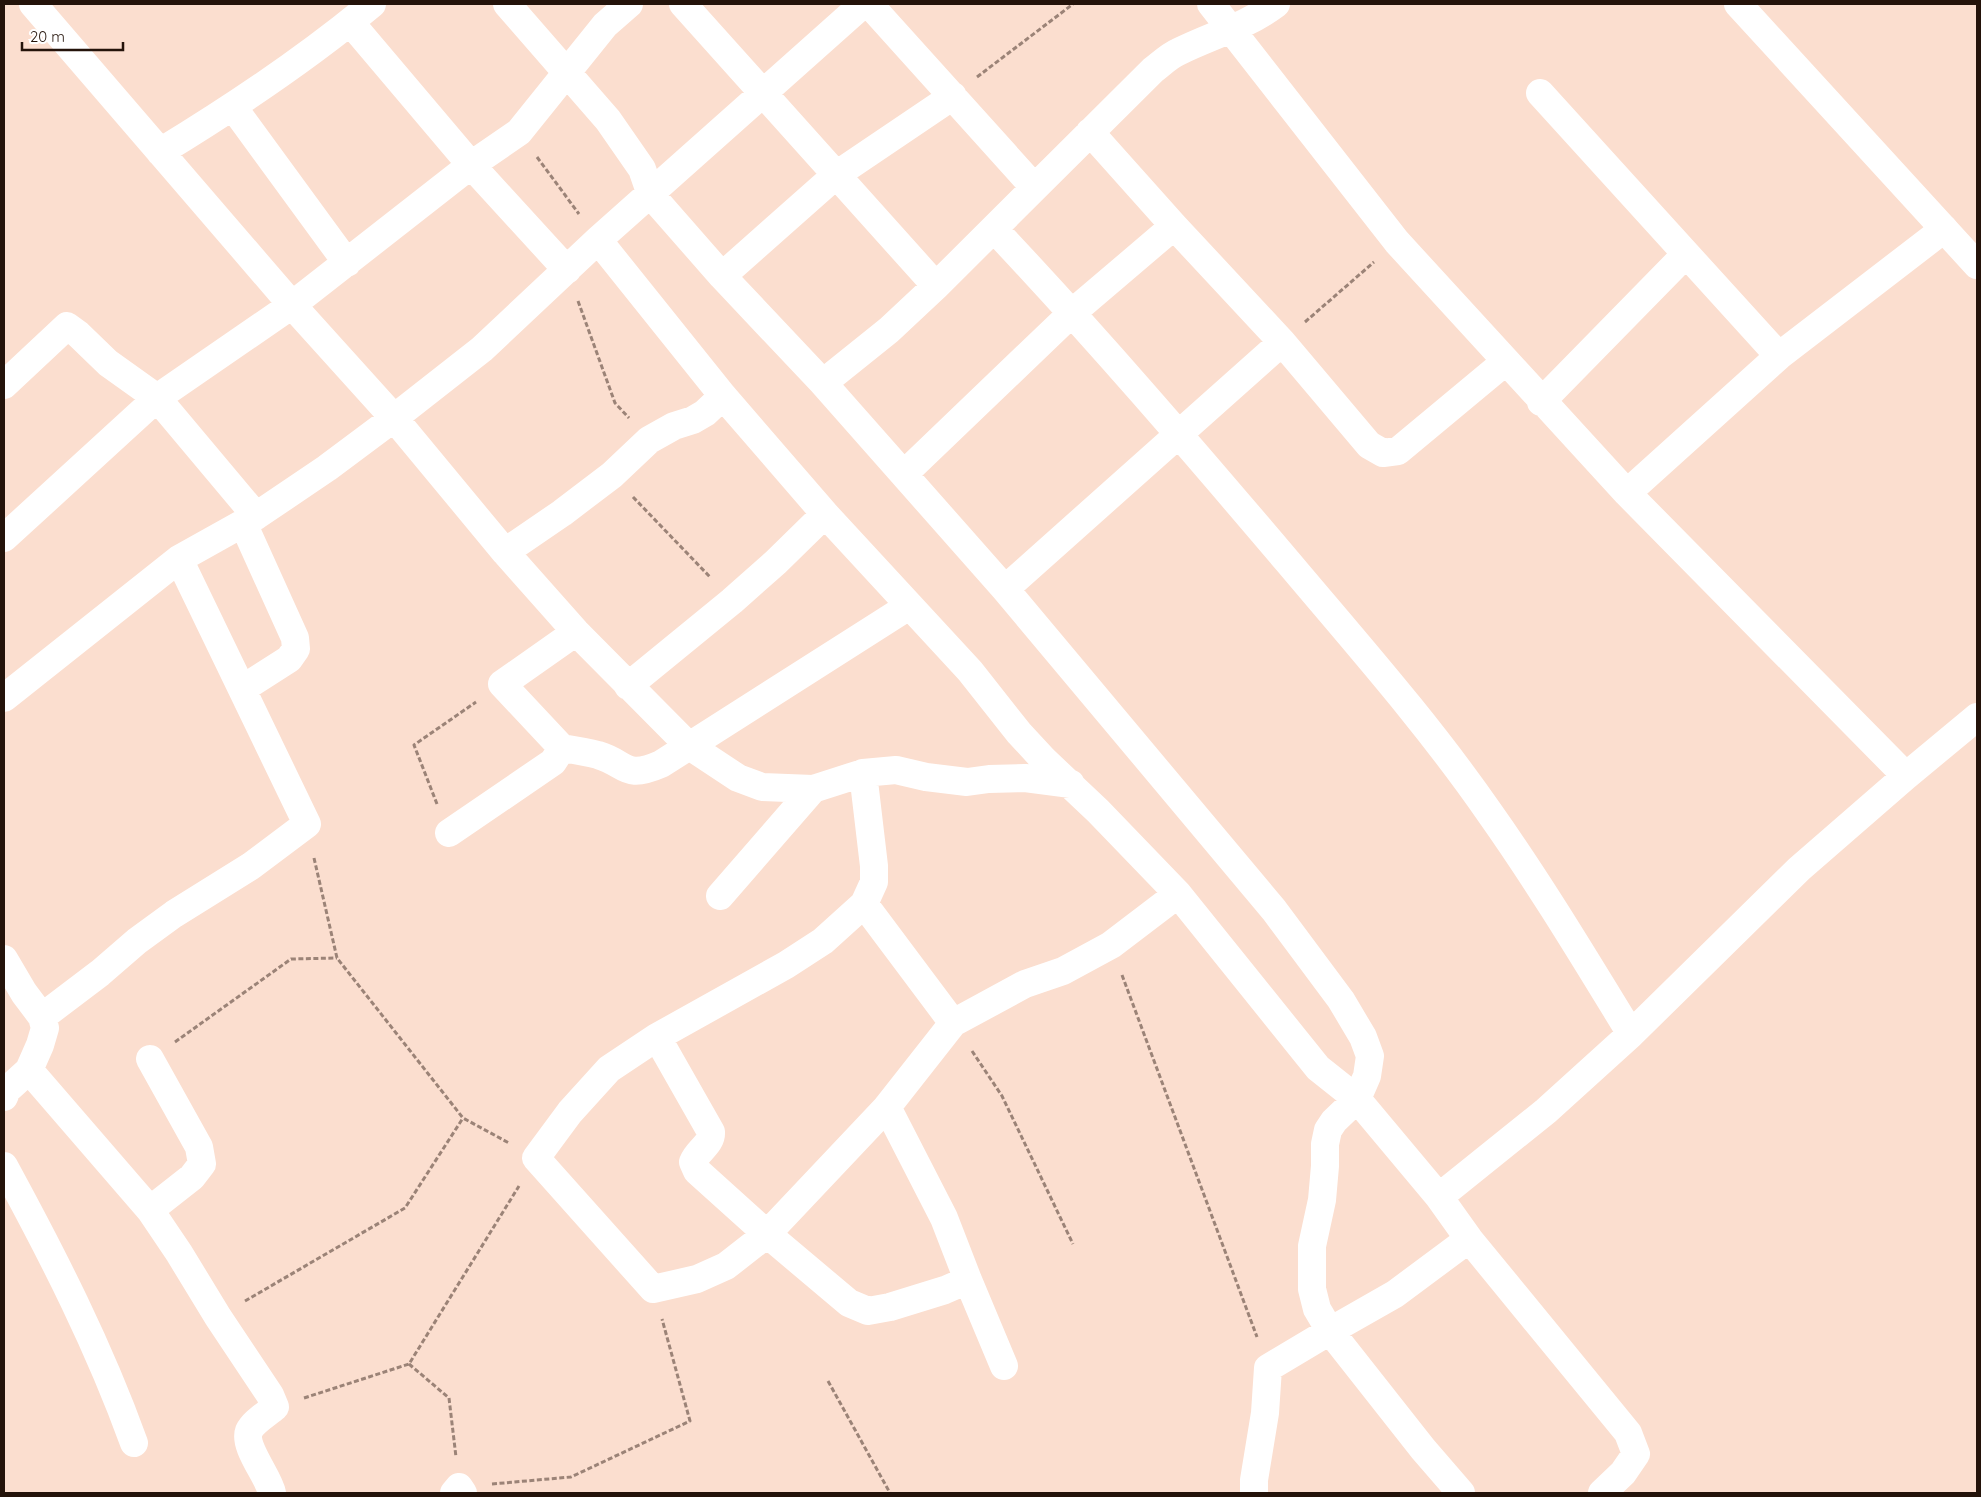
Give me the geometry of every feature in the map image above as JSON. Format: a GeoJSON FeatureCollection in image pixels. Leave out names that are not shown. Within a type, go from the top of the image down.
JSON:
{"type":"FeatureCollection","features":[{"type":"Feature","properties":{"kind":"street"},"geometry":{"type":"LineString","coordinates":[[33,4],[292,305],[394,418],[505,552],[576,632],[688,745],[738,778],[762,787],[813,789],[863,773],[896,770],[926,777],[967,782],[1025,778],[1071,784]]}},
{"type":"Feature","properties":{"kind":"street"},"geometry":{"type":"LineString","coordinates":[[160,152],[233,107],[372,4]]}},
{"type":"Feature","properties":{"kind":"street"},"geometry":{"type":"LineString","coordinates":[[507,4],[608,120],[642,169],[651,195],[722,276],[823,383],[1005,589],[1274,910],[1341,1000],[1363,1037],[1370,1056],[1368,1076],[1357,1099],[1334,1121],[1328,1130],[1325,1144],[1322,1200],[1312,1246],[1312,1289],[1317,1309],[1330,1331],[1423,1449],[1461,1493]]}},
{"type":"Feature","properties":{"kind":"street"},"geometry":{"type":"LineString","coordinates":[[4,538],[157,398],[292,305],[471,165],[519,132],[606,25],[629,4]]}},
{"type":"Feature","properties":{"kind":"street"},"geometry":{"type":"LineString","coordinates":[[683,4],[936,286]]}},
{"type":"Feature","properties":{"kind":"street"},"geometry":{"type":"LineString","coordinates":[[4,698],[179,559],[250,520],[327,468],[482,349],[598,240],[651,195],[863,4]]}},
{"type":"Feature","properties":{"kind":"street"},"geometry":{"type":"LineString","coordinates":[[869,4],[1034,187]]}},
{"type":"Feature","properties":{"kind":"street"},"geometry":{"type":"LineString","coordinates":[[1211,4],[1397,242],[1505,362],[1627,493],[1906,776]]}},
{"type":"Feature","properties":{"kind":"street"},"geometry":{"type":"LineString","coordinates":[[823,383],[889,330],[936,286],[1153,70],[1176,52],[1233,30],[1261,15],[1276,4]]}},
{"type":"Feature","properties":{"kind":"street"},"geometry":{"type":"LineString","coordinates":[[1738,4],[1977,265]]}},
{"type":"Feature","properties":{"kind":"street"},"geometry":{"type":"LineString","coordinates":[[350,22],[471,165],[567,270]]}},
{"type":"Feature","properties":{"kind":"street"},"geometry":{"type":"LineString","coordinates":[[1540,93],[1779,356]]}},
{"type":"Feature","properties":{"kind":"street"},"geometry":{"type":"LineString","coordinates":[[722,276],[836,175],[953,96]]}},
{"type":"Feature","properties":{"kind":"street"},"geometry":{"type":"LineString","coordinates":[[233,107],[347,263]]}},
{"type":"Feature","properties":{"kind":"street"},"geometry":{"type":"LineString","coordinates":[[1090,132],[1282,342],[1369,446],[1383,453],[1398,451],[1505,362]]}},
{"type":"Feature","properties":{"kind":"street"},"geometry":{"type":"LineString","coordinates":[[904,474],[1073,312],[1174,226]]}},
{"type":"Feature","properties":{"kind":"street"},"geometry":{"type":"LineString","coordinates":[[994,229],[1073,312],[1409,705],[1516,851],[1554,908],[1631,1034]]}},
{"type":"Feature","properties":{"kind":"street"},"geometry":{"type":"LineString","coordinates":[[1627,493],[1779,356],[1944,229]]}},
{"type":"Feature","properties":{"kind":"street"},"geometry":{"type":"LineString","coordinates":[[598,240],[724,396],[825,514],[970,671],[1019,733],[1044,760],[1071,784],[1178,894],[1318,1068],[1357,1099],[1439,1197],[1469,1239],[1628,1433],[1636,1454],[1623,1473],[1602,1493]]}},
{"type":"Feature","properties":{"kind":"street"},"geometry":{"type":"LineString","coordinates":[[1542,402],[1686,254]]}},
{"type":"Feature","properties":{"kind":"street"},"geometry":{"type":"LineString","coordinates":[[4,385],[67,326],[78,334],[108,364],[157,398],[250,520],[295,638],[296,649],[290,659],[242,689]]}},
{"type":"Feature","properties":{"kind":"street"},"geometry":{"type":"LineString","coordinates":[[1005,589],[1282,342]]}},
{"type":"Feature","properties":{"kind":"street"},"geometry":{"type":"LineString","coordinates":[[505,552],[562,513],[612,475],[649,440],[668,429],[693,420],[705,413],[724,396]]}},
{"type":"Feature","properties":{"kind":"street"},"geometry":{"type":"LineString","coordinates":[[628,686],[732,601],[825,514]]}},
{"type":"Feature","properties":{"kind":"street"},"geometry":{"type":"LineString","coordinates":[[42,1017],[166,919],[251,866],[307,824],[179,559]]}},
{"type":"Feature","properties":{"kind":"street"},"geometry":{"type":"LineString","coordinates":[[576,632],[502,684],[562,748],[599,756],[627,770],[637,771],[661,764],[688,745],[909,606]]}},
{"type":"Feature","properties":{"kind":"street"},"geometry":{"type":"LineString","coordinates":[[1439,1197],[1546,1112],[1631,1034],[1799,869],[1977,717]]}},
{"type":"Feature","properties":{"kind":"street"},"geometry":{"type":"LineString","coordinates":[[448,833],[553,762],[562,748]]}},
{"type":"Feature","properties":{"kind":"street"},"geometry":{"type":"LineString","coordinates":[[863,773],[874,866],[874,882],[864,904],[823,941],[794,960],[657,1037],[609,1069],[570,1112],[536,1158],[653,1289],[697,1279],[726,1266],[767,1234],[887,1107],[953,1023],[1025,984],[1063,971],[1111,945],[1178,894]]}},
{"type":"Feature","properties":{"kind":"street"},"geometry":{"type":"LineString","coordinates":[[720,896],[813,789]]}},
{"type":"Feature","properties":{"kind":"street"},"geometry":{"type":"LineString","coordinates":[[864,904],[953,1023]]}},
{"type":"Feature","properties":{"kind":"street"},"geometry":{"type":"LineString","coordinates":[[4,959],[24,993],[42,1017],[45,1028],[29,1070],[5,1091]]}},
{"type":"Feature","properties":{"kind":"street"},"geometry":{"type":"LineString","coordinates":[[657,1037],[711,1132],[710,1140],[695,1155],[693,1162],[698,1171],[767,1234],[849,1303],[868,1311],[890,1307],[945,1290],[968,1280]]}},
{"type":"Feature","properties":{"kind":"street"},"geometry":{"type":"LineString","coordinates":[[150,1059],[199,1147],[202,1164],[192,1177],[150,1210]]}},
{"type":"Feature","properties":{"kind":"street"},"geometry":{"type":"LineString","coordinates":[[29,1070],[150,1210],[270,1395],[275,1408],[259,1420],[249,1431],[248,1442],[272,1493]]}},
{"type":"Feature","properties":{"kind":"street"},"geometry":{"type":"LineString","coordinates":[[887,1107],[944,1218],[1004,1366]]}},
{"type":"Feature","properties":{"kind":"street"},"geometry":{"type":"LineString","coordinates":[[4,1166],[51,1252],[87,1326],[134,1443]]}},
{"type":"Feature","properties":{"kind":"street"},"geometry":{"type":"LineString","coordinates":[[1254,1493],[1254,1480],[1265,1413],[1268,1368],[1395,1294],[1469,1239]]}},
{"type":"Feature","properties":{"kind":"path"},"geometry":{"type":"LineString","coordinates":[[953,96],[1073,4]]}},
{"type":"Feature","properties":{"kind":"path"},"geometry":{"type":"LineString","coordinates":[[519,132],[598,240]]}},
{"type":"Feature","properties":{"kind":"path"},"geometry":{"type":"LineString","coordinates":[[1282,342],[1397,242]]}},
{"type":"Feature","properties":{"kind":"path"},"geometry":{"type":"LineString","coordinates":[[567,270],[615,403],[649,440]]}},
{"type":"Feature","properties":{"kind":"path"},"geometry":{"type":"LineString","coordinates":[[612,475],[732,601]]}},
{"type":"Feature","properties":{"kind":"path"},"geometry":{"type":"LineString","coordinates":[[448,833],[414,745],[502,684]]}},
{"type":"Feature","properties":{"kind":"path"},"geometry":{"type":"LineString","coordinates":[[275,1408],[409,1364],[536,1158],[463,1118],[337,958],[307,824]]}},
{"type":"Feature","properties":{"kind":"path"},"geometry":{"type":"LineString","coordinates":[[1111,945],[1268,1368]]}},
{"type":"Feature","properties":{"kind":"path"},"geometry":{"type":"LineString","coordinates":[[150,1059],[291,958],[337,958]]}},
{"type":"Feature","properties":{"kind":"path"},"geometry":{"type":"LineString","coordinates":[[953,1023],[1002,1096],[1073,1244]]}},
{"type":"Feature","properties":{"kind":"path"},"geometry":{"type":"LineString","coordinates":[[218,1317],[405,1208],[463,1118]]}},
{"type":"Feature","properties":{"kind":"path"},"geometry":{"type":"LineString","coordinates":[[409,1364],[449,1398],[458,1491],[571,1477],[690,1421],[653,1289]]}},
{"type":"Feature","properties":{"kind":"path"},"geometry":{"type":"LineString","coordinates":[[828,1381],[890,1493]]}}]}
